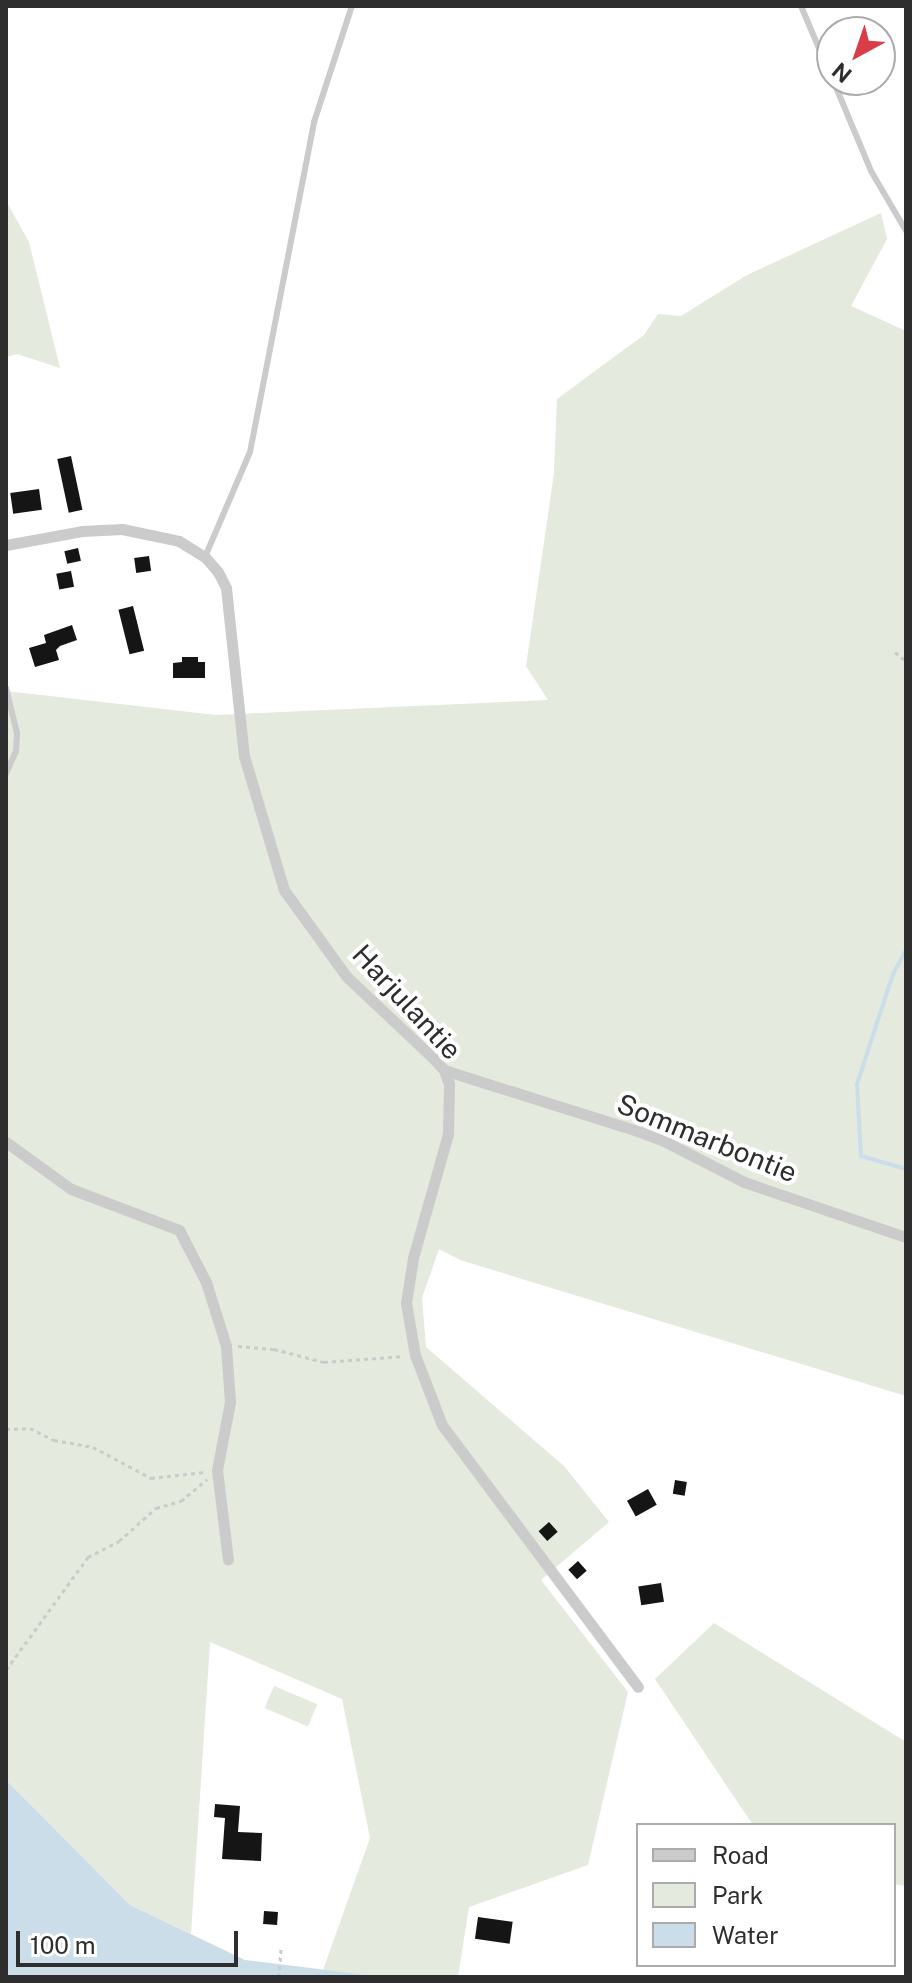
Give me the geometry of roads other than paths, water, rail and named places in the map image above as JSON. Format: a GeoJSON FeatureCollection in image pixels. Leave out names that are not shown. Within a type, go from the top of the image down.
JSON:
{"type":"FeatureCollection","features":[{"type":"Feature","properties":{"kind":"street"},"geometry":{"type":"LineString","coordinates":[[6,545],[82,531],[122,529],[179,541],[205,557]]}},
{"type":"Feature","properties":{"kind":"street","name":"Harjulantie"},"geometry":{"type":"LineString","coordinates":[[205,557],[226,588],[244,756],[284,890],[347,977],[444,1070],[449,1084],[448,1134],[413,1258],[406,1303],[415,1355],[442,1425],[638,1687]]}},
{"type":"Feature","properties":{"kind":"street","name":"Sommarbontie"},"geometry":{"type":"LineString","coordinates":[[444,1070],[638,1131],[744,1182],[906,1237]]}},
{"type":"Feature","properties":{"kind":"street"},"geometry":{"type":"LineString","coordinates":[[6,1142],[71,1189],[179,1230],[206,1282],[226,1346],[230,1402],[217,1470],[228,1559]]}},
{"type":"Feature","properties":{"kind":"lane"},"geometry":{"type":"LineString","coordinates":[[205,557],[250,452],[314,122],[352,6]]}},
{"type":"Feature","properties":{"kind":"lane"},"geometry":{"type":"LineString","coordinates":[[801,6],[816,41]]}},
{"type":"Feature","properties":{"kind":"lane"},"geometry":{"type":"LineString","coordinates":[[839,96],[871,171],[906,231]]}},
{"type":"Feature","properties":{"kind":"lane"},"geometry":{"type":"LineString","coordinates":[[6,688],[17,733],[16,751],[6,773]]}},
{"type":"Feature","properties":{"kind":"water"},"geometry":{"type":"Polygon","coordinates":[[[6,1780],[130,1905],[245,1960],[383,1977],[6,1977],[6,1780]]]}},
{"type":"Feature","properties":{"kind":"waterway"},"geometry":{"type":"LineString","coordinates":[[906,950],[893,974],[857,1084],[861,1156],[906,1169]]}}]}
